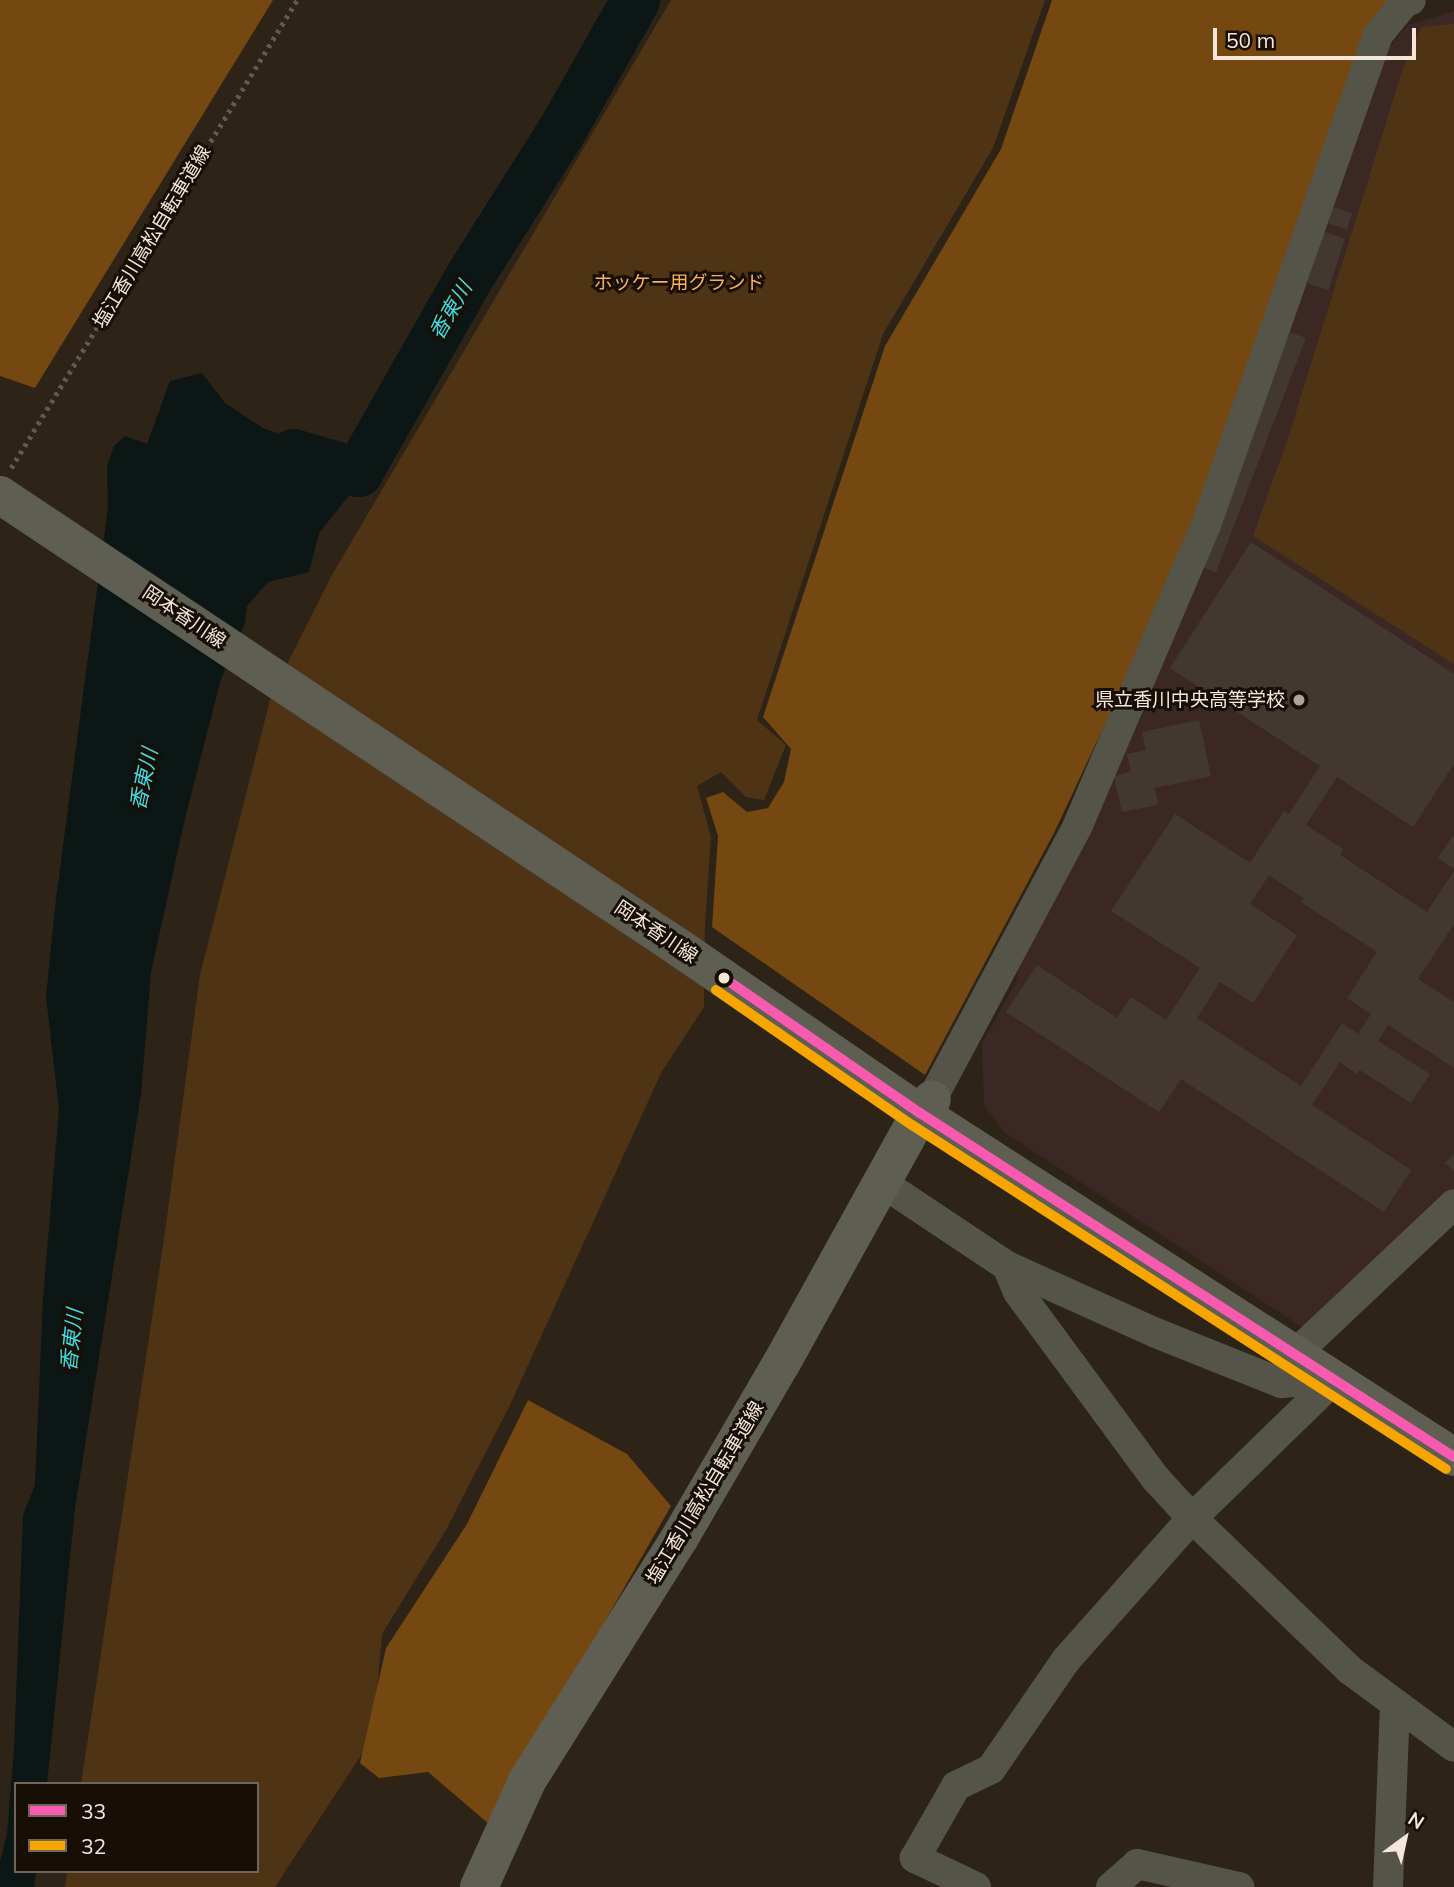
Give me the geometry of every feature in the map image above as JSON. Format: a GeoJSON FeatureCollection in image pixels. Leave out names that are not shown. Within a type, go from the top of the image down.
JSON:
{"type":"FeatureCollection","features":[{"type":"Feature","properties":{"kind":"main road","name":"岡本香川線"},"geometry":{"type":"LineString","coordinates":[[3,484],[36,518],[681,949],[926,1106],[1454,1457]]}},
{"type":"Feature","properties":{"kind":"main road","name":"塩江香川高松自転車道線"},"geometry":{"type":"LineString","coordinates":[[479,1887],[527,1781],[678,1539],[781,1364],[926,1106]]}},
{"type":"Feature","properties":{"kind":"street"},"geometry":{"type":"LineString","coordinates":[[926,1106],[1083,813],[1206,525],[1378,35],[1405,2],[1410,0]]}},
{"type":"Feature","properties":{"kind":"street"},"geometry":{"type":"LineString","coordinates":[[881,1182],[1007,1266],[1156,1333],[1281,1382],[1335,1379]]}},
{"type":"Feature","properties":{"kind":"street"},"geometry":{"type":"LineString","coordinates":[[1296,1353],[1454,1204]]}},
{"type":"Feature","properties":{"kind":"street"},"geometry":{"type":"LineString","coordinates":[[1007,1266],[1018,1292],[1156,1479],[1192,1518],[1350,1670],[1454,1747]]}},
{"type":"Feature","properties":{"kind":"street"},"geometry":{"type":"LineString","coordinates":[[976,1887],[915,1858],[956,1786],[991,1769],[1066,1660],[1192,1518],[1335,1379]]}},
{"type":"Feature","properties":{"kind":"street"},"geometry":{"type":"LineString","coordinates":[[1388,1887],[1395,1705]]}},
{"type":"Feature","properties":{"kind":"street"},"geometry":{"type":"LineString","coordinates":[[1111,1887],[1137,1864],[1239,1887]]}},
{"type":"Feature","properties":{"kind":"path","name":"塩江香川高松自転車道線"},"geometry":{"type":"LineString","coordinates":[[3,484],[297,0]]}},
{"type":"Feature","properties":{"kind":"shaded area"},"geometry":{"type":"Polygon","coordinates":[[[0,0],[273,0],[35,388],[0,376],[0,0]]]}},
{"type":"Feature","properties":{"kind":"shaded area"},"geometry":{"type":"Polygon","coordinates":[[[1052,0],[1395,0],[1198,525],[1055,831],[925,1075],[712,927],[718,836],[706,798],[723,792],[747,812],[768,808],[784,782],[791,749],[763,717],[885,346],[1001,149],[1052,0]]]}},
{"type":"Feature","properties":{"kind":"shaded area","name":"県立香川中央高等学校"},"geometry":{"type":"Polygon","coordinates":[[[1454,11],[1454,1192],[1305,1329],[1004,1132],[984,1105],[982,1043],[1017,980],[1021,946],[1381,57],[1408,25],[1454,11]]]}},
{"type":"Feature","properties":{"kind":"shaded area"},"geometry":{"type":"Polygon","coordinates":[[[528,1400],[627,1454],[671,1506],[489,1824],[428,1772],[379,1778],[360,1763],[386,1648],[467,1524],[528,1400]]]}},
{"type":"Feature","properties":{"kind":"green space","name":"ホッケー用グランド"},"geometry":{"type":"Polygon","coordinates":[[[671,0],[1045,0],[993,148],[883,334],[757,720],[786,745],[764,800],[746,797],[721,772],[697,786],[711,837],[705,925],[704,1007],[661,1073],[509,1407],[446,1530],[382,1634],[373,1737],[275,1887],[65,1887],[67,1873],[259,1873],[259,1782],[81,1782],[164,1239],[200,975],[271,696],[333,573],[671,0]]]}},
{"type":"Feature","properties":{"kind":"green space"},"geometry":{"type":"Polygon","coordinates":[[[1454,24],[1454,664],[1253,536],[1287,441],[1403,68],[1421,27],[1454,24]]]}},
{"type":"Feature","properties":{"kind":"water"},"geometry":{"type":"Polygon","coordinates":[[[202,373],[225,403],[263,428],[329,453],[358,472],[359,483],[319,533],[309,572],[268,582],[247,606],[245,623],[221,679],[185,818],[151,972],[141,1094],[75,1508],[47,1782],[14,1782],[14,1873],[36,1873],[34,1887],[0,1887],[0,1862],[7,1834],[14,1750],[23,1515],[35,1485],[43,1299],[59,1109],[46,997],[56,899],[108,507],[107,466],[114,446],[125,436],[147,444],[170,381],[202,373]]]}},
{"type":"Feature","properties":{"kind":"building"},"geometry":{"type":"Polygon","coordinates":[[[1333,207],[1352,213],[1347,229],[1328,223],[1333,207]]]}},
{"type":"Feature","properties":{"kind":"building"},"geometry":{"type":"Polygon","coordinates":[[[1324,232],[1345,239],[1328,290],[1307,283],[1324,232]]]}},
{"type":"Feature","properties":{"kind":"building"},"geometry":{"type":"Polygon","coordinates":[[[1290,332],[1306,338],[1216,572],[1200,566],[1290,332]]]}},
{"type":"Feature","properties":{"kind":"building"},"geometry":{"type":"Polygon","coordinates":[[[1251,542],[1454,674],[1454,764],[1413,827],[1337,777],[1306,825],[1343,849],[1340,855],[1427,912],[1454,871],[1454,924],[1418,979],[1454,1002],[1454,1068],[1388,1025],[1378,1041],[1430,1074],[1411,1103],[1360,1070],[1357,1074],[1340,1062],[1312,1105],[1411,1170],[1384,1212],[1181,1079],[1159,1112],[1006,1012],[1037,965],[1117,1018],[1131,997],[1166,1020],[1200,968],[1111,911],[1175,814],[1250,863],[1284,811],[1289,814],[1320,766],[1170,668],[1251,542]],[[1269,875],[1250,904],[1297,935],[1253,1003],[1220,982],[1197,1018],[1301,1086],[1342,1023],[1358,1034],[1371,1014],[1347,998],[1377,952],[1301,902],[1303,898],[1269,875]]]}},
{"type":"Feature","properties":{"kind":"building"},"geometry":{"type":"Polygon","coordinates":[[[1199,720],[1211,776],[1155,788],[1158,805],[1122,812],[1114,776],[1131,772],[1127,754],[1146,750],[1142,732],[1199,720]]]}},
{"type":"Feature","properties":{"kind":"building"},"geometry":{"type":"Polygon","coordinates":[[[1454,834],[1454,869],[1438,858],[1454,834]]]}},
{"type":"Feature","properties":{"kind":"building"},"geometry":{"type":"Polygon","coordinates":[[[1454,1153],[1454,1171],[1445,1163],[1454,1153]]]}},
{"type":"Feature","properties":{"kind":"waterway","name":"香東川"},"geometry":{"type":"LineString","coordinates":[[293,453],[358,472],[468,278],[561,131],[635,0]]}},
{"type":"Feature","properties":{"kind":"transit line","name":"33"},"geometry":{"type":"LineString","coordinates":[[724,978],[920,1113],[1454,1457]]}},
{"type":"Feature","properties":{"kind":"transit line","name":"32"},"geometry":{"type":"LineString","coordinates":[[716,990],[912,1125],[1446,1469]]}},
{"type":"Feature","properties":{"kind":"place","name":"県立香川中央高等学校"},"geometry":{"type":"Point","coordinates":[1299,700]}}]}
